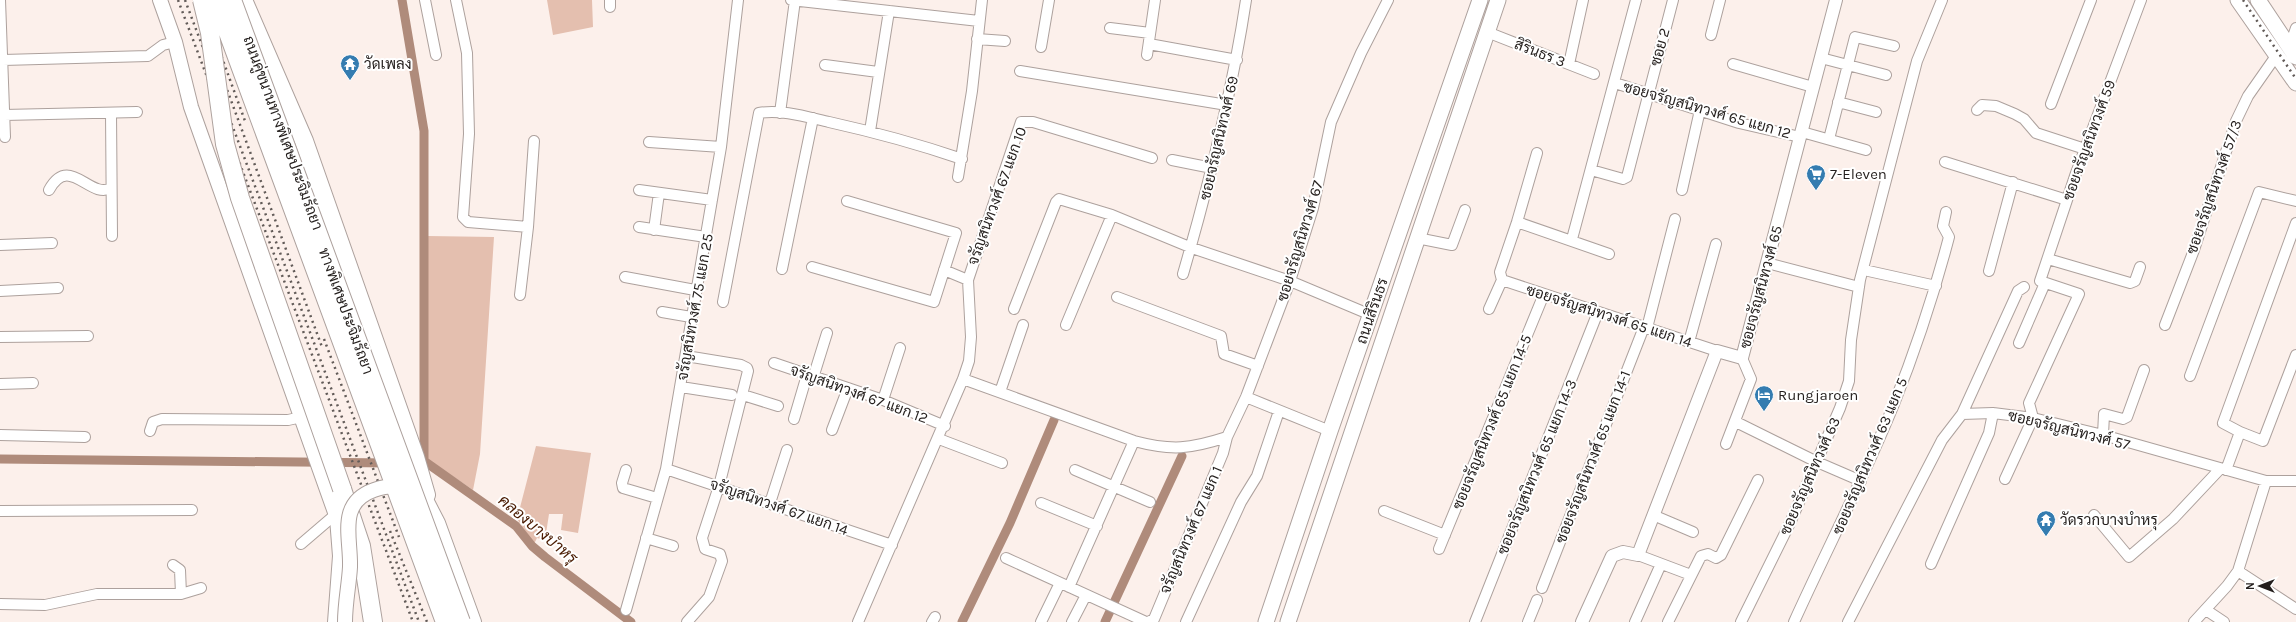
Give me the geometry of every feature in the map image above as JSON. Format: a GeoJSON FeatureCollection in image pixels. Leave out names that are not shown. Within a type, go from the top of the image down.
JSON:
{"type":"FeatureCollection","features":[{"type":"Feature","properties":{"kind":"highway"},"geometry":{"type":"LineString","coordinates":[[202,0],[210,33],[225,144],[240,198],[362,546],[373,622]]}},
{"type":"Feature","properties":{"kind":"highway","name":"ทางพิเศษประจิมรัถยา"},"geometry":{"type":"LineString","coordinates":[[216,0],[445,622]]}},
{"type":"Feature","properties":{"kind":"highway","name":"ทางพิเศษประจิมรัถยา"},"geometry":{"type":"LineString","coordinates":[[233,0],[461,622]]}},
{"type":"Feature","properties":{"kind":"highway"},"geometry":{"type":"LineString","coordinates":[[243,0],[304,141],[416,457],[435,538]]}},
{"type":"Feature","properties":{"kind":"main road"},"geometry":{"type":"LineString","coordinates":[[160,0],[174,42],[191,106],[336,514],[340,533],[340,556],[335,622]]}},
{"type":"Feature","properties":{"kind":"main road","name":"ถนนคู่ขนานทางพิเศษประจิมรัถยา"},"geometry":{"type":"LineString","coordinates":[[233,0],[270,93],[384,416],[438,523],[474,622]]}},
{"type":"Feature","properties":{"kind":"main road","name":"ถนนสิรินธร"},"geometry":{"type":"LineString","coordinates":[[1266,622],[1330,432],[1480,0]]}},
{"type":"Feature","properties":{"kind":"main road","name":"ถนนสิรินธร"},"geometry":{"type":"LineString","coordinates":[[1288,622],[1498,0]]}},
{"type":"Feature","properties":{"kind":"main road"},"geometry":{"type":"LineString","coordinates":[[2238,0],[2296,83]]}},
{"type":"Feature","properties":{"kind":"main road"},"geometry":{"type":"LineString","coordinates":[[2258,0],[2292,52]]}},
{"type":"Feature","properties":{"kind":"main road"},"geometry":{"type":"LineString","coordinates":[[346,622],[350,560],[349,519],[352,506],[358,499],[377,489],[405,488],[435,538],[466,622]]}},
{"type":"Feature","properties":{"kind":"main road"},"geometry":{"type":"LineString","coordinates":[[1304,511],[1323,519]]}},
{"type":"Feature","properties":{"kind":"main road"},"geometry":{"type":"LineString","coordinates":[[1298,526],[1318,534]]}},
{"type":"Feature","properties":{"kind":"street"},"geometry":{"type":"LineString","coordinates":[[0,0],[5,137]]}},
{"type":"Feature","properties":{"kind":"street"},"geometry":{"type":"LineString","coordinates":[[425,0],[436,55]]}},
{"type":"Feature","properties":{"kind":"street"},"geometry":{"type":"LineString","coordinates":[[456,0],[467,53],[469,134],[463,217],[468,222],[528,227]]}},
{"type":"Feature","properties":{"kind":"street","name":"จรัญสนิทวงศ์ 75 แยก 25"},"geometry":{"type":"LineString","coordinates":[[626,610],[666,469],[681,387],[695,290],[706,237],[721,146],[738,0]]}},
{"type":"Feature","properties":{"kind":"street"},"geometry":{"type":"LineString","coordinates":[[791,0],[979,21]]}},
{"type":"Feature","properties":{"kind":"street"},"geometry":{"type":"LineString","coordinates":[[780,113],[795,0]]}},
{"type":"Feature","properties":{"kind":"street"},"geometry":{"type":"LineString","coordinates":[[958,177],[962,159],[982,0]]}},
{"type":"Feature","properties":{"kind":"street"},"geometry":{"type":"LineString","coordinates":[[1041,47],[1049,0]]}},
{"type":"Feature","properties":{"kind":"street"},"geometry":{"type":"LineString","coordinates":[[1147,55],[1156,0]]}},
{"type":"Feature","properties":{"kind":"street","name":"ซอยจรัญสนิทวงศ์ 69"},"geometry":{"type":"LineString","coordinates":[[1183,274],[1192,248],[1237,60],[1246,0]]}},
{"type":"Feature","properties":{"kind":"street","name":"ซอยจรัญสนิทวงศ์ 67"},"geometry":{"type":"LineString","coordinates":[[1226,437],[1246,397],[1290,281],[1313,208],[1331,122],[1361,53],[1388,0]]}},
{"type":"Feature","properties":{"kind":"street"},"geometry":{"type":"LineString","coordinates":[[1569,64],[1583,0]]}},
{"type":"Feature","properties":{"kind":"street"},"geometry":{"type":"LineString","coordinates":[[1572,239],[1636,0]]}},
{"type":"Feature","properties":{"kind":"street","name":"ซอย 2"},"geometry":{"type":"LineString","coordinates":[[1591,170],[1623,179],[1627,177],[1673,0]]}},
{"type":"Feature","properties":{"kind":"street"},"geometry":{"type":"LineString","coordinates":[[1711,35],[1720,0]]}},
{"type":"Feature","properties":{"kind":"street","name":"ซอยจรัญสนิทวงศ์ 65"},"geometry":{"type":"LineString","coordinates":[[1638,554],[1717,351],[1742,358],[1836,0]]}},
{"type":"Feature","properties":{"kind":"street","name":"ซอยจรัญสนิทวงศ์ 63"},"geometry":{"type":"LineString","coordinates":[[1741,622],[1790,523],[1840,408],[1849,381],[1851,340],[1859,287],[1917,61],[1942,0]]}},
{"type":"Feature","properties":{"kind":"street"},"geometry":{"type":"LineString","coordinates":[[2051,104],[2091,0]]}},
{"type":"Feature","properties":{"kind":"street","name":"ซอยจรัญสนิทวงศ์ 59"},"geometry":{"type":"LineString","coordinates":[[2019,343],[2043,282],[2048,259],[2085,149],[2141,0]]}},
{"type":"Feature","properties":{"kind":"street"},"geometry":{"type":"LineString","coordinates":[[870,131],[878,72],[889,11]]}},
{"type":"Feature","properties":{"kind":"street"},"geometry":{"type":"LineString","coordinates":[[1110,28],[1150,33]]}},
{"type":"Feature","properties":{"kind":"street"},"geometry":{"type":"LineString","coordinates":[[2292,52],[2296,28]]}},
{"type":"Feature","properties":{"kind":"street","name":"สิรินธร 3"},"geometry":{"type":"LineString","coordinates":[[1487,32],[1594,74]]}},
{"type":"Feature","properties":{"kind":"street"},"geometry":{"type":"LineString","coordinates":[[1829,139],[1855,37],[1894,46]]}},
{"type":"Feature","properties":{"kind":"street"},"geometry":{"type":"LineString","coordinates":[[977,39],[1005,41]]}},
{"type":"Feature","properties":{"kind":"street"},"geometry":{"type":"LineString","coordinates":[[3,60],[148,56],[163,44],[174,42]]}},
{"type":"Feature","properties":{"kind":"street"},"geometry":{"type":"LineString","coordinates":[[1149,44],[1237,60]]}},
{"type":"Feature","properties":{"kind":"street","name":"ซอยจรัญสนิทวงศ์ 57/3"},"geometry":{"type":"LineString","coordinates":[[2165,325],[2194,250],[2236,121],[2248,96],[2276,56]]}},
{"type":"Feature","properties":{"kind":"street"},"geometry":{"type":"LineString","coordinates":[[1821,58],[1886,75]]}},
{"type":"Feature","properties":{"kind":"street"},"geometry":{"type":"LineString","coordinates":[[1733,64],[1813,87]]}},
{"type":"Feature","properties":{"kind":"street"},"geometry":{"type":"LineString","coordinates":[[825,65],[878,72]]}},
{"type":"Feature","properties":{"kind":"street"},"geometry":{"type":"LineString","coordinates":[[1020,71],[1226,105]]}},
{"type":"Feature","properties":{"kind":"street","name":"ซอยจรัญสนิทวงศ์ 65 แยก 12"},"geometry":{"type":"LineString","coordinates":[[1615,83],[1739,123],[1829,139],[1866,150]]}},
{"type":"Feature","properties":{"kind":"street"},"geometry":{"type":"LineString","coordinates":[[1838,102],[1876,112]]}},
{"type":"Feature","properties":{"kind":"street"},"geometry":{"type":"LineString","coordinates":[[1977,110],[1982,105],[1996,106],[2021,117],[2036,133],[2085,149]]}},
{"type":"Feature","properties":{"kind":"street"},"geometry":{"type":"LineString","coordinates":[[1682,190],[1700,110]]}},
{"type":"Feature","properties":{"kind":"street"},"geometry":{"type":"LineString","coordinates":[[4,115],[137,112]]}},
{"type":"Feature","properties":{"kind":"street"},"geometry":{"type":"LineString","coordinates":[[111,113],[112,236]]}},
{"type":"Feature","properties":{"kind":"street"},"geometry":{"type":"LineString","coordinates":[[723,302],[758,114],[780,113],[813,118],[870,131],[962,159]]}},
{"type":"Feature","properties":{"kind":"street"},"geometry":{"type":"LineString","coordinates":[[782,269],[813,118]]}},
{"type":"Feature","properties":{"kind":"street","name":"จรัญสนิทวงศ์ 67 แยก 10"},"geometry":{"type":"LineString","coordinates":[[858,622],[945,426],[964,379],[969,361],[971,337],[968,280],[981,235],[1021,122],[1034,122],[1152,158]]}},
{"type":"Feature","properties":{"kind":"street"},"geometry":{"type":"LineString","coordinates":[[520,295],[528,227],[534,141]]}},
{"type":"Feature","properties":{"kind":"street"},"geometry":{"type":"LineString","coordinates":[[649,142],[721,146]]}},
{"type":"Feature","properties":{"kind":"street"},"geometry":{"type":"LineString","coordinates":[[1489,309],[1502,280],[1500,272],[1517,222],[1537,153]]}},
{"type":"Feature","properties":{"kind":"street"},"geometry":{"type":"LineString","coordinates":[[1172,160],[1212,168]]}},
{"type":"Feature","properties":{"kind":"street"},"geometry":{"type":"LineString","coordinates":[[1945,162],[2067,200]]}},
{"type":"Feature","properties":{"kind":"street"},"geometry":{"type":"LineString","coordinates":[[50,190],[58,178],[64,176],[73,176],[102,190],[111,188]]}},
{"type":"Feature","properties":{"kind":"street"},"geometry":{"type":"LineString","coordinates":[[1989,271],[2013,182]]}},
{"type":"Feature","properties":{"kind":"street"},"geometry":{"type":"LineString","coordinates":[[639,190],[659,194],[712,200]]}},
{"type":"Feature","properties":{"kind":"street"},"geometry":{"type":"LineString","coordinates":[[2190,376],[2259,192],[2296,201]]}},
{"type":"Feature","properties":{"kind":"street"},"geometry":{"type":"LineString","coordinates":[[654,230],[659,194]]}},
{"type":"Feature","properties":{"kind":"street"},"geometry":{"type":"LineString","coordinates":[[1014,309],[1056,202],[1059,199],[1112,215],[1192,248],[1290,281],[1371,314]]}},
{"type":"Feature","properties":{"kind":"street"},"geometry":{"type":"LineString","coordinates":[[812,267],[932,303],[944,270],[955,232],[847,201]]}},
{"type":"Feature","properties":{"kind":"street"},"geometry":{"type":"LineString","coordinates":[[1417,238],[1452,245],[1465,210]]}},
{"type":"Feature","properties":{"kind":"street","name":"ซอยจรัญสนิทวงศ์ 63 แยก 5"},"geometry":{"type":"LineString","coordinates":[[1794,622],[1861,481],[1898,394],[1936,286],[1949,237],[1943,226],[1946,212]]}},
{"type":"Feature","properties":{"kind":"street"},"geometry":{"type":"LineString","coordinates":[[1066,325],[1112,215]]}},
{"type":"Feature","properties":{"kind":"street","name":"ซอยจรัญสนิทวงศ์ 65 แยก 14-1"},"geometry":{"type":"LineString","coordinates":[[1542,588],[1646,328],[1675,219]]}},
{"type":"Feature","properties":{"kind":"street"},"geometry":{"type":"LineString","coordinates":[[1517,222],[1572,239],[1610,254]]}},
{"type":"Feature","properties":{"kind":"street"},"geometry":{"type":"LineString","coordinates":[[2296,223],[2223,423],[2240,432],[2263,441],[2296,355]]}},
{"type":"Feature","properties":{"kind":"street"},"geometry":{"type":"LineString","coordinates":[[639,227],[706,237]]}},
{"type":"Feature","properties":{"kind":"street"},"geometry":{"type":"LineString","coordinates":[[0,245],[52,243]]}},
{"type":"Feature","properties":{"kind":"street"},"geometry":{"type":"LineString","coordinates":[[1689,342],[1716,244]]}},
{"type":"Feature","properties":{"kind":"street"},"geometry":{"type":"LineString","coordinates":[[2048,259],[2130,284],[2135,281],[2140,267]]}},
{"type":"Feature","properties":{"kind":"street"},"geometry":{"type":"LineString","coordinates":[[1767,263],[1859,287]]}},
{"type":"Feature","properties":{"kind":"street"},"geometry":{"type":"LineString","coordinates":[[944,270],[968,280]]}},
{"type":"Feature","properties":{"kind":"street"},"geometry":{"type":"LineString","coordinates":[[1864,270],[1936,286]]}},
{"type":"Feature","properties":{"kind":"street"},"geometry":{"type":"LineString","coordinates":[[625,277],[695,290]]}},
{"type":"Feature","properties":{"kind":"street","name":"ซอยจรัญสนิทวงศ์ 65 แยก 14"},"geometry":{"type":"LineString","coordinates":[[1502,280],[1717,351]]}},
{"type":"Feature","properties":{"kind":"street"},"geometry":{"type":"LineString","coordinates":[[2005,479],[2033,418],[2029,403],[2079,294],[2043,282]]}},
{"type":"Feature","properties":{"kind":"street"},"geometry":{"type":"LineString","coordinates":[[1848,622],[1942,440],[1962,414],[2018,291],[2024,287]]}},
{"type":"Feature","properties":{"kind":"street"},"geometry":{"type":"LineString","coordinates":[[0,290],[58,288]]}},
{"type":"Feature","properties":{"kind":"street","name":"ซอยจรัญสนิทวงศ์ 65 แยก 14-5"},"geometry":{"type":"LineString","coordinates":[[1439,549],[1544,294]]}},
{"type":"Feature","properties":{"kind":"street"},"geometry":{"type":"LineString","coordinates":[[1117,297],[1221,336],[1224,354],[1258,366]]}},
{"type":"Feature","properties":{"kind":"street"},"geometry":{"type":"LineString","coordinates":[[662,312],[691,317]]}},
{"type":"Feature","properties":{"kind":"street","name":"ซอยจรัญสนิทวงศ์ 65 แยก 14-3"},"geometry":{"type":"LineString","coordinates":[[1475,622],[1598,312]]}},
{"type":"Feature","properties":{"kind":"street"},"geometry":{"type":"LineString","coordinates":[[1000,392],[1023,325]]}},
{"type":"Feature","properties":{"kind":"street"},"geometry":{"type":"LineString","coordinates":[[794,419],[827,333]]}},
{"type":"Feature","properties":{"kind":"street"},"geometry":{"type":"LineString","coordinates":[[0,337],[88,336]]}},
{"type":"Feature","properties":{"kind":"street"},"geometry":{"type":"LineString","coordinates":[[883,400],[900,348]]}},
{"type":"Feature","properties":{"kind":"street"},"geometry":{"type":"LineString","coordinates":[[686,356],[747,368],[748,371],[719,486],[702,538],[705,549],[720,554],[722,561],[709,597],[687,622]]}},
{"type":"Feature","properties":{"kind":"street"},"geometry":{"type":"LineString","coordinates":[[1726,444],[1736,422],[1751,379],[1742,358]]}},
{"type":"Feature","properties":{"kind":"street","name":"จรัญสนิทวงศ์ 67 แยก 12"},"geometry":{"type":"LineString","coordinates":[[774,364],[883,400],[945,426]]}},
{"type":"Feature","properties":{"kind":"street"},"geometry":{"type":"LineString","coordinates":[[2103,435],[2104,414],[2123,419],[2128,417],[2144,370]]}},
{"type":"Feature","properties":{"kind":"street"},"geometry":{"type":"LineString","coordinates":[[964,379],[1134,441],[1170,448],[1196,446],[1226,437]]}},
{"type":"Feature","properties":{"kind":"street"},"geometry":{"type":"LineString","coordinates":[[0,384],[33,383]]}},
{"type":"Feature","properties":{"kind":"street"},"geometry":{"type":"LineString","coordinates":[[681,387],[732,395]]}},
{"type":"Feature","properties":{"kind":"street"},"geometry":{"type":"LineString","coordinates":[[832,430],[848,388]]}},
{"type":"Feature","properties":{"kind":"street"},"geometry":{"type":"LineString","coordinates":[[743,395],[778,406]]}},
{"type":"Feature","properties":{"kind":"street"},"geometry":{"type":"LineString","coordinates":[[1246,397],[1330,432]]}},
{"type":"Feature","properties":{"kind":"street"},"geometry":{"type":"LineString","coordinates":[[1186,622],[1241,502],[1257,476],[1279,411]]}},
{"type":"Feature","properties":{"kind":"street"},"geometry":{"type":"LineString","coordinates":[[1931,564],[1989,432],[1993,413]]}},
{"type":"Feature","properties":{"kind":"street","name":"ซอยจรัญสนิทวงศ์ 57"},"geometry":{"type":"LineString","coordinates":[[1962,414],[1993,413],[2033,418],[2103,435],[2266,481],[2296,481]]}},
{"type":"Feature","properties":{"kind":"street"},"geometry":{"type":"LineString","coordinates":[[150,431],[153,422],[162,419],[288,420],[302,417]]}},
{"type":"Feature","properties":{"kind":"street"},"geometry":{"type":"LineString","coordinates":[[1736,422],[1817,462],[1861,481]]}},
{"type":"Feature","properties":{"kind":"street"},"geometry":{"type":"LineString","coordinates":[[2094,515],[2129,557],[2173,519],[2223,470],[2240,432]]}},
{"type":"Feature","properties":{"kind":"street"},"geometry":{"type":"LineString","coordinates":[[0,434],[85,437]]}},
{"type":"Feature","properties":{"kind":"street","name":"จรัญสนิทวงศ์ 67 แยก 1"},"geometry":{"type":"LineString","coordinates":[[1148,622],[1223,453],[1226,437]]}},
{"type":"Feature","properties":{"kind":"street"},"geometry":{"type":"LineString","coordinates":[[939,439],[1002,463]]}},
{"type":"Feature","properties":{"kind":"street"},"geometry":{"type":"LineString","coordinates":[[1041,622],[1064,585],[1097,526],[1134,441]]}},
{"type":"Feature","properties":{"kind":"street"},"geometry":{"type":"LineString","coordinates":[[770,503],[787,450]]}},
{"type":"Feature","properties":{"kind":"street","name":"จรัญสนิทวงศ์ 67 แยก 14"},"geometry":{"type":"LineString","coordinates":[[666,469],[892,545]]}},
{"type":"Feature","properties":{"kind":"street"},"geometry":{"type":"LineString","coordinates":[[626,470],[622,484],[623,488],[657,498]]}},
{"type":"Feature","properties":{"kind":"street"},"geometry":{"type":"LineString","coordinates":[[1075,470],[1150,502]]}},
{"type":"Feature","properties":{"kind":"street"},"geometry":{"type":"LineString","coordinates":[[1668,622],[1701,556],[1704,554],[1716,558],[1721,555],[1758,480]]}},
{"type":"Feature","properties":{"kind":"street"},"geometry":{"type":"LineString","coordinates":[[2194,622],[2206,610],[2238,571],[2266,481]]}},
{"type":"Feature","properties":{"kind":"street"},"geometry":{"type":"LineString","coordinates":[[1041,502],[1097,526]]}},
{"type":"Feature","properties":{"kind":"street"},"geometry":{"type":"LineString","coordinates":[[0,511],[192,510]]}},
{"type":"Feature","properties":{"kind":"street"},"geometry":{"type":"LineString","coordinates":[[1384,511],[1445,534]]}},
{"type":"Feature","properties":{"kind":"street"},"geometry":{"type":"LineString","coordinates":[[301,544],[336,514]]}},
{"type":"Feature","properties":{"kind":"street"},"geometry":{"type":"LineString","coordinates":[[1653,515],[1693,532]]}},
{"type":"Feature","properties":{"kind":"street"},"geometry":{"type":"LineString","coordinates":[[646,538],[673,546]]}},
{"type":"Feature","properties":{"kind":"street"},"geometry":{"type":"LineString","coordinates":[[1582,622],[1612,556],[1617,553],[1623,552],[1638,554],[1691,575]]}},
{"type":"Feature","properties":{"kind":"street"},"geometry":{"type":"LineString","coordinates":[[1006,558],[1086,594],[1128,618],[1148,622]]}},
{"type":"Feature","properties":{"kind":"street"},"geometry":{"type":"LineString","coordinates":[[1635,622],[1661,564]]}},
{"type":"Feature","properties":{"kind":"street"},"geometry":{"type":"LineString","coordinates":[[173,565],[180,570],[181,594]]}},
{"type":"Feature","properties":{"kind":"street"},"geometry":{"type":"LineString","coordinates":[[2238,571],[2296,609]]}},
{"type":"Feature","properties":{"kind":"street"},"geometry":{"type":"LineString","coordinates":[[0,604],[58,603],[97,594],[181,594],[201,588]]}},
{"type":"Feature","properties":{"kind":"street"},"geometry":{"type":"LineString","coordinates":[[1072,622],[1086,594]]}},
{"type":"Feature","properties":{"kind":"street"},"geometry":{"type":"LineString","coordinates":[[1528,622],[1537,600]]}},
{"type":"Feature","properties":{"kind":"street"},"geometry":{"type":"LineString","coordinates":[[2206,610],[2224,622]]}},
{"type":"Feature","properties":{"kind":"shaded area"},"geometry":{"type":"Polygon","coordinates":[[[547,0],[592,0],[593,27],[553,35],[547,0]]]}},
{"type":"Feature","properties":{"kind":"shaded area"},"geometry":{"type":"Polygon","coordinates":[[[428,236],[494,237],[480,454],[473,490],[427,459],[426,323],[428,236]]]}},
{"type":"Feature","properties":{"kind":"shaded area"},"geometry":{"type":"Polygon","coordinates":[[[536,446],[591,453],[578,533],[561,530],[563,514],[549,514],[545,540],[537,538],[534,544],[517,519],[536,446]]]}},
{"type":"Feature","properties":{"kind":"waterway"},"geometry":{"type":"LineString","coordinates":[[402,0],[424,131],[424,461]]}},
{"type":"Feature","properties":{"kind":"waterway"},"geometry":{"type":"LineString","coordinates":[[962,622],[1010,523],[1054,420]]}},
{"type":"Feature","properties":{"kind":"waterway"},"geometry":{"type":"LineString","coordinates":[[1105,622],[1182,456]]}},
{"type":"Feature","properties":{"kind":"waterway"},"geometry":{"type":"LineString","coordinates":[[0,459],[389,463]]}},
{"type":"Feature","properties":{"kind":"waterway","name":"คลองบางบำหรุ"},"geometry":{"type":"LineString","coordinates":[[424,461],[516,526],[532,546],[545,557],[631,622]]}},
{"type":"Feature","properties":{"kind":"railway"},"geometry":{"type":"LineString","coordinates":[[178,0],[413,622]]}},
{"type":"Feature","properties":{"kind":"railway"},"geometry":{"type":"LineString","coordinates":[[185,0],[419,622]]}},
{"type":"Feature","properties":{"kind":"railway"},"geometry":{"type":"LineString","coordinates":[[194,0],[322,347]]}},
{"type":"Feature","properties":{"kind":"railway"},"geometry":{"type":"LineString","coordinates":[[201,0],[245,121]]}},
{"type":"Feature","properties":{"kind":"railway"},"geometry":{"type":"LineString","coordinates":[[2243,0],[2296,79]]}},
{"type":"Feature","properties":{"kind":"railway"},"geometry":{"type":"LineString","coordinates":[[324,339],[399,537]]}},
{"type":"Feature","properties":{"kind":"railway"},"geometry":{"type":"LineString","coordinates":[[390,531],[427,622]]}},
{"type":"Feature","properties":{"kind":"place","name":"วัดเพลง"},"geometry":{"type":"Point","coordinates":[350,81]}},
{"type":"Feature","properties":{"kind":"place","name":"7-Eleven"},"geometry":{"type":"Point","coordinates":[1816,191]}},
{"type":"Feature","properties":{"kind":"place","name":"Rungjaroen"},"geometry":{"type":"Point","coordinates":[1764,412]}},
{"type":"Feature","properties":{"kind":"place","name":"วัดรวกบางบำหรุ"},"geometry":{"type":"Point","coordinates":[2046,537]}}]}
